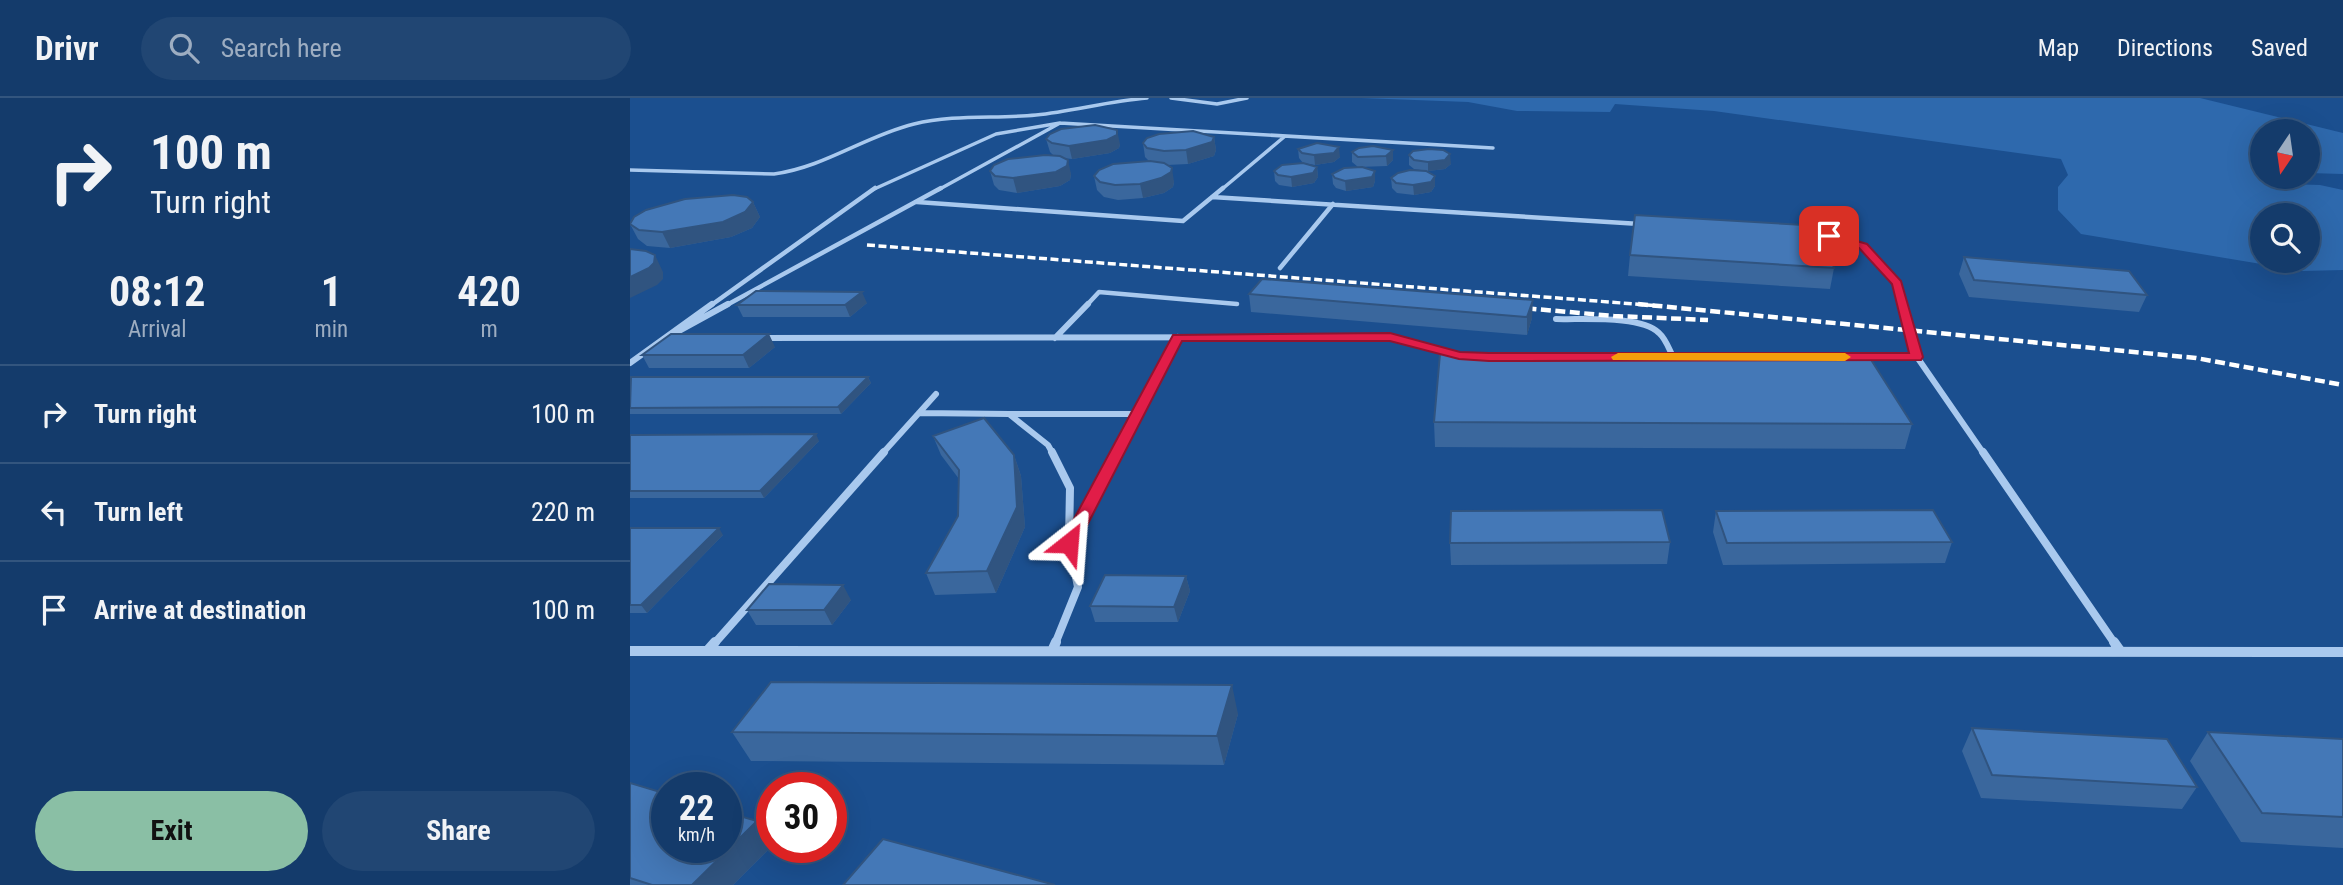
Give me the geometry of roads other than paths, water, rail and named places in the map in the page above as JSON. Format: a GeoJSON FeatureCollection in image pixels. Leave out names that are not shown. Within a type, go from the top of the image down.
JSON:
{"type":"FeatureCollection","features":[{"type":"Feature","properties":{"kind":"street"},"geometry":{"type":"LineString","coordinates":[[630,170],[785,173],[815,167],[915,123],[1051,113],[1106,102],[1147,98]]}},
{"type":"Feature","properties":{"kind":"street"},"geometry":{"type":"LineString","coordinates":[[1171,98],[1223,104],[1247,98]]}},
{"type":"Feature","properties":{"kind":"street"},"geometry":{"type":"LineString","coordinates":[[666,338],[1060,123]]}},
{"type":"Feature","properties":{"kind":"street"},"geometry":{"type":"LineString","coordinates":[[630,363],[873,188],[996,134],[1060,123],[1493,148]]}},
{"type":"Feature","properties":{"kind":"street"},"geometry":{"type":"LineString","coordinates":[[916,202],[1183,221],[1284,136]]}},
{"type":"Feature","properties":{"kind":"street"},"geometry":{"type":"LineString","coordinates":[[1212,197],[1651,225]]}},
{"type":"Feature","properties":{"kind":"street"},"geometry":{"type":"LineString","coordinates":[[1280,268],[1333,204]]}},
{"type":"Feature","properties":{"kind":"street"},"geometry":{"type":"LineString","coordinates":[[1802,234],[1842,238],[1869,251],[1897,283],[1917,357],[2121,652]]}},
{"type":"Feature","properties":{"kind":"street"},"geometry":{"type":"LineString","coordinates":[[1055,338],[1099,292],[1237,304]]}},
{"type":"Feature","properties":{"kind":"street"},"geometry":{"type":"LineString","coordinates":[[1556,319],[1651,327],[1661,335],[1673,357]]}},
{"type":"Feature","properties":{"kind":"street"},"geometry":{"type":"LineString","coordinates":[[1069,543],[1178,337]]}},
{"type":"Feature","properties":{"kind":"street"},"geometry":{"type":"LineString","coordinates":[[749,338],[1390,337],[1469,356]]}},
{"type":"Feature","properties":{"kind":"street"},"geometry":{"type":"LineString","coordinates":[[666,338],[679,338]]}},
{"type":"Feature","properties":{"kind":"street"},"geometry":{"type":"LineString","coordinates":[[1660,357],[1686,357]]}},
{"type":"Feature","properties":{"kind":"street"},"geometry":{"type":"LineString","coordinates":[[1849,357],[1917,357]]}},
{"type":"Feature","properties":{"kind":"street"},"geometry":{"type":"LineString","coordinates":[[707,651],[936,394]]}},
{"type":"Feature","properties":{"kind":"street"},"geometry":{"type":"LineString","coordinates":[[919,413],[1137,414]]}},
{"type":"Feature","properties":{"kind":"street"},"geometry":{"type":"LineString","coordinates":[[1009,414],[1048,445],[1070,488],[1069,543],[1078,587],[1052,651]]}},
{"type":"Feature","properties":{"kind":"street"},"geometry":{"type":"LineString","coordinates":[[630,651],[2343,652]]}},
{"type":"Feature","properties":{"kind":"railway"},"geometry":{"type":"LineString","coordinates":[[867,245],[1650,305]]}},
{"type":"Feature","properties":{"kind":"railway"},"geometry":{"type":"LineString","coordinates":[[1638,304],[1650,305]]}},
{"type":"Feature","properties":{"kind":"railway"},"geometry":{"type":"LineString","coordinates":[[1650,305],[1661,306]]}},
{"type":"Feature","properties":{"kind":"railway"},"geometry":{"type":"LineString","coordinates":[[1650,305],[2196,358],[2343,385]]}},
{"type":"Feature","properties":{"kind":"railway"},"geometry":{"type":"LineString","coordinates":[[1512,307],[1614,316],[1708,320]]}}]}
